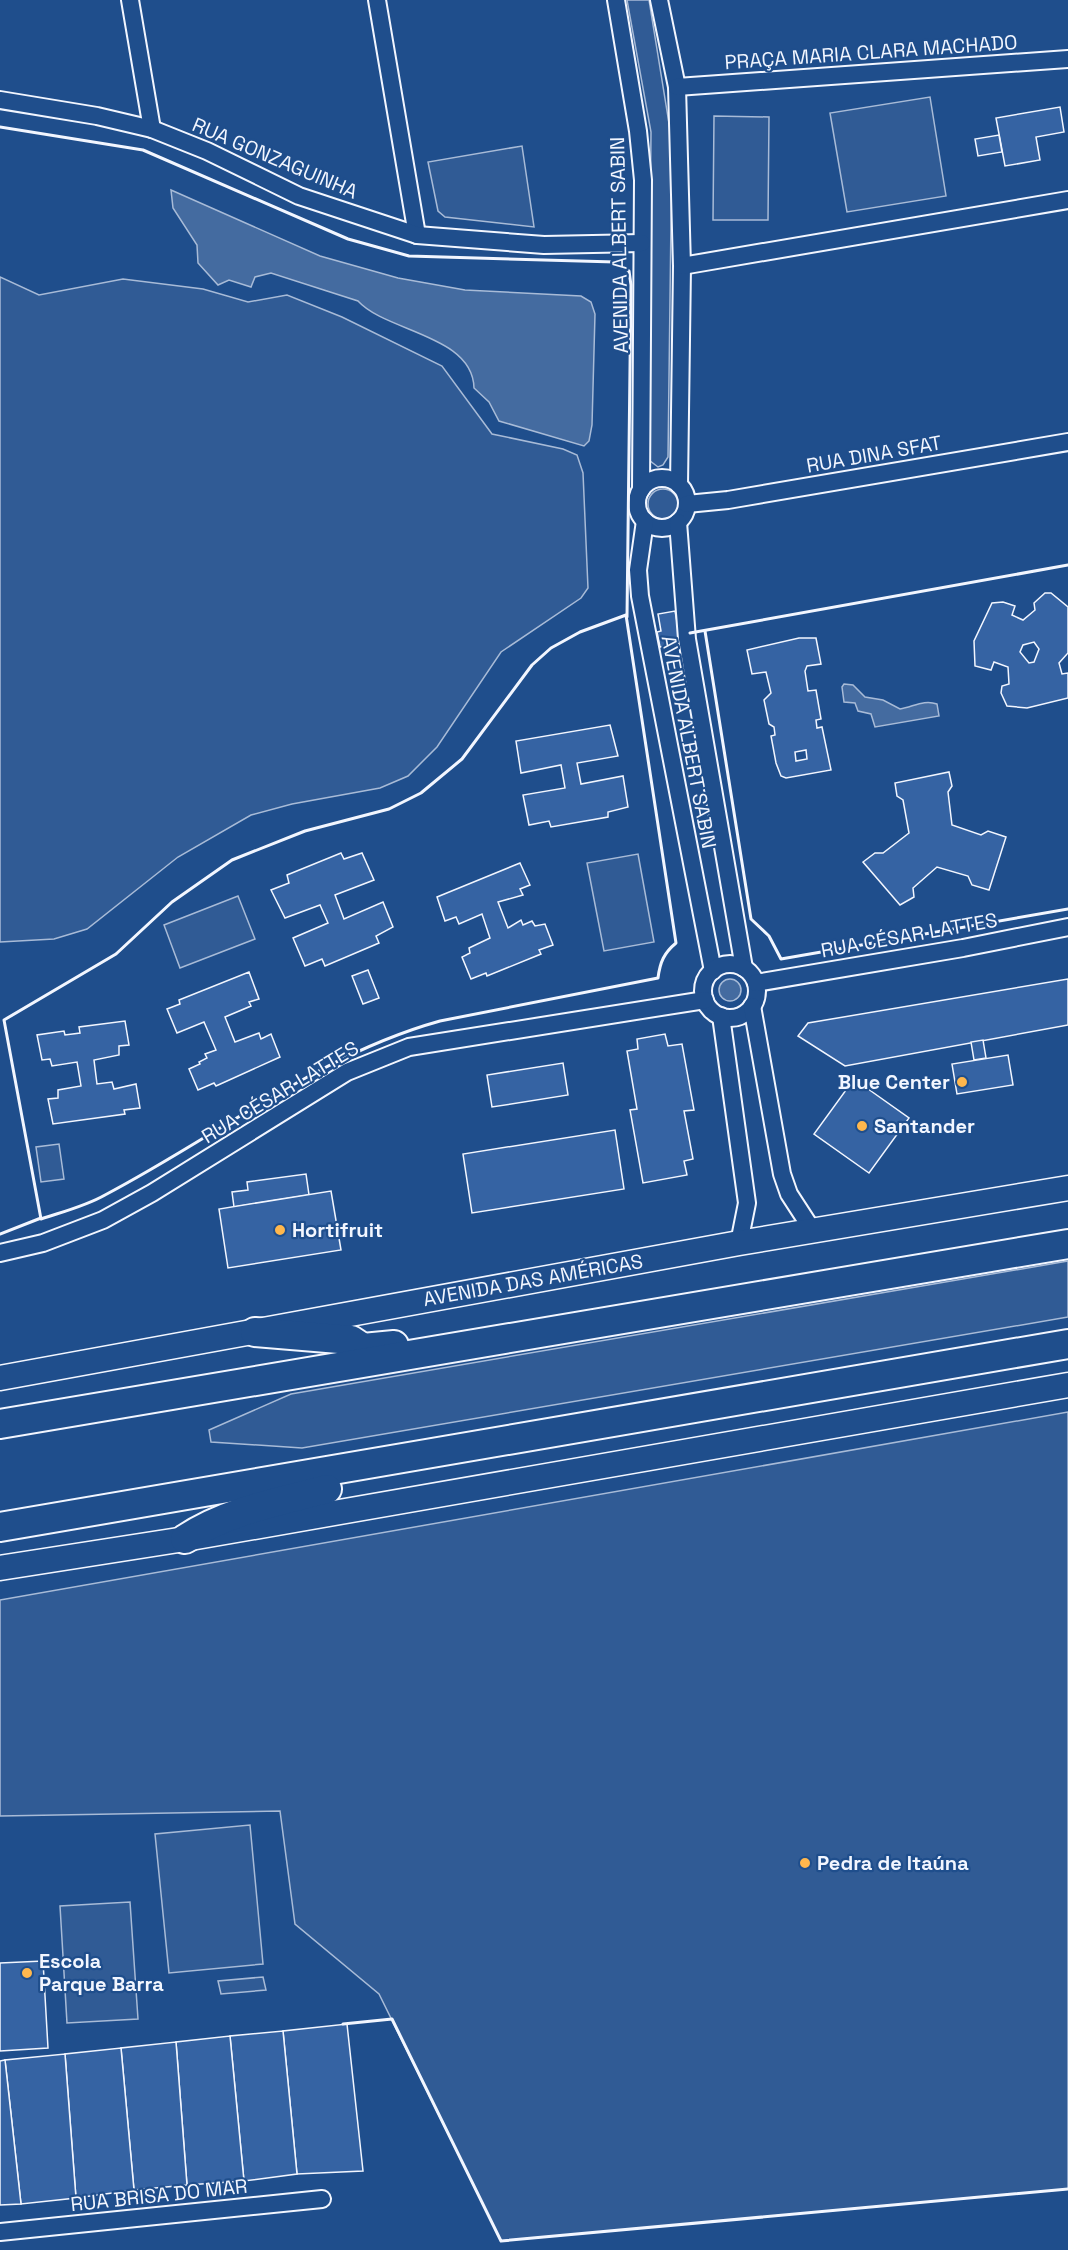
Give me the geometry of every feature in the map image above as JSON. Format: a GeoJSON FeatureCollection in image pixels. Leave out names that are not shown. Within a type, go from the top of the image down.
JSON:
{"type":"FeatureCollection","features":[{"type":"Feature","properties":{"kind":"highway"},"geometry":{"type":"LineString","coordinates":[[0,1424],[1068,1244]]}},
{"type":"Feature","properties":{"kind":"highway"},"geometry":{"type":"LineString","coordinates":[[255,1332],[351,1340],[363,1348],[431,1340],[476,1345]]}},
{"type":"Feature","properties":{"kind":"highway"},"geometry":{"type":"LineString","coordinates":[[0,1527],[464,1450],[1068,1344]]}},
{"type":"Feature","properties":{"kind":"highway"},"geometry":{"type":"LineString","coordinates":[[185,1539],[210,1523],[232,1515],[349,1483],[444,1462],[464,1450]]}},
{"type":"Feature","properties":{"kind":"main road","name":"AVENIDA DAS AMÉRICAS"},"geometry":{"type":"LineString","coordinates":[[0,1378],[740,1243],[1068,1188]]}},
{"type":"Feature","properties":{"kind":"main road"},"geometry":{"type":"LineString","coordinates":[[0,1568],[185,1539],[1068,1385]]}},
{"type":"Feature","properties":{"kind":"street"},"geometry":{"type":"LineString","coordinates":[[130,0],[152,129]]}},
{"type":"Feature","properties":{"kind":"street"},"geometry":{"type":"LineString","coordinates":[[376,0],[417,235]]}},
{"type":"Feature","properties":{"kind":"street","name":"AVENIDA ALBERT SABIN"},"geometry":{"type":"LineString","coordinates":[[616,0],[638,131],[643,180],[641,490]]}},
{"type":"Feature","properties":{"kind":"street"},"geometry":{"type":"LineString","coordinates":[[659,0],[677,87],[682,266],[679,485]]}},
{"type":"Feature","properties":{"kind":"street","name":"PRAÇA MARIA CLARA MACHADO"},"geometry":{"type":"LineString","coordinates":[[677,87],[1068,58]]}},
{"type":"Feature","properties":{"kind":"street","name":"RUA GONZAGUINHA"},"geometry":{"type":"LineString","coordinates":[[0,100],[97,116],[152,129],[207,151],[299,196],[417,235],[544,245],[642,243]]}},
{"type":"Feature","properties":{"kind":"street"},"geometry":{"type":"LineString","coordinates":[[682,266],[1068,201]]}},
{"type":"Feature","properties":{"kind":"street","name":"RUA DINA SFAT"},"geometry":{"type":"LineString","coordinates":[[687,504],[728,500],[1068,442]]}},
{"type":"Feature","properties":{"kind":"street"},"geometry":{"type":"LineString","coordinates":[[663,478],[679,485],[687,497],[687,504],[678,522],[672,526],[658,528],[645,521],[638,510],[641,490],[655,480],[663,478]]}},
{"type":"Feature","properties":{"kind":"street","name":"AVENIDA ALBERT SABIN"},"geometry":{"type":"LineString","coordinates":[[645,521],[638,570],[640,597],[713,971]]}},
{"type":"Feature","properties":{"kind":"street","name":"AVENIDA ALBERT SABIN"},"geometry":{"type":"LineString","coordinates":[[678,522],[687,639],[744,968]]}},
{"type":"Feature","properties":{"kind":"street","name":"RUA CÉSAR LATTES"},"geometry":{"type":"LineString","coordinates":[[756,983],[963,948],[1068,927]]}},
{"type":"Feature","properties":{"kind":"street"},"geometry":{"type":"LineString","coordinates":[[752,1006],[738,1016],[721,1016],[714,1012],[705,999],[704,984],[713,971],[728,964],[744,968],[756,983],[757,991],[752,1006],[782,1174],[789,1194],[813,1231]]}},
{"type":"Feature","properties":{"kind":"street","name":"RUA CÉSAR LATTES"},"geometry":{"type":"LineString","coordinates":[[0,1253],[43,1243],[103,1220],[163,1187],[347,1072],[410,1047],[705,999]]}},
{"type":"Feature","properties":{"kind":"street"},"geometry":{"type":"LineString","coordinates":[[721,1016],[747,1203],[740,1243]]}},
{"type":"Feature","properties":{"kind":"street","name":"RUA BRISA DO MAR"},"geometry":{"type":"LineString","coordinates":[[0,2232],[322,2199]]}},
{"type":"Feature","properties":{"kind":"shaded area"},"geometry":{"type":"Polygon","coordinates":[[[627,0],[649,0],[672,142],[668,457],[663,465],[658,467],[649,460],[648,453],[651,132],[627,0]]]}},
{"type":"Feature","properties":{"kind":"shaded area"},"geometry":{"type":"Polygon","coordinates":[[[930,97],[946,196],[847,212],[830,113],[930,97]]]}},
{"type":"Feature","properties":{"kind":"shaded area"},"geometry":{"type":"Polygon","coordinates":[[[714,116],[769,117],[768,220],[713,220],[714,116]]]}},
{"type":"Feature","properties":{"kind":"shaded area"},"geometry":{"type":"Polygon","coordinates":[[[522,146],[534,227],[445,217],[438,211],[428,162],[522,146]]]}},
{"type":"Feature","properties":{"kind":"shaded area"},"geometry":{"type":"Polygon","coordinates":[[[171,190],[320,256],[398,278],[465,290],[581,296],[591,302],[595,314],[592,425],[589,441],[584,446],[499,421],[489,402],[474,388],[470,370],[459,356],[444,345],[371,311],[358,301],[271,273],[255,277],[251,287],[229,280],[218,285],[198,263],[197,245],[173,208],[171,190]]]}},
{"type":"Feature","properties":{"kind":"shaded area"},"geometry":{"type":"Polygon","coordinates":[[[0,277],[39,295],[123,279],[203,289],[248,302],[287,295],[342,317],[442,366],[492,434],[563,449],[577,455],[583,473],[588,588],[581,598],[501,652],[437,747],[408,776],[380,788],[292,804],[251,815],[178,857],[87,929],[54,939],[0,942],[0,277]]]}},
{"type":"Feature","properties":{"kind":"shaded area"},"geometry":{"type":"Polygon","coordinates":[[[663,489],[674,493],[678,504],[674,515],[663,519],[652,515],[648,504],[652,493],[663,489]]]}},
{"type":"Feature","properties":{"kind":"shaded area"},"geometry":{"type":"Polygon","coordinates":[[[844,684],[853,685],[865,697],[883,700],[900,709],[923,703],[937,704],[939,716],[875,727],[871,714],[858,711],[855,703],[844,702],[842,687],[844,684]]]}},
{"type":"Feature","properties":{"kind":"shaded area"},"geometry":{"type":"Polygon","coordinates":[[[638,854],[654,942],[604,951],[587,863],[638,854]]]}},
{"type":"Feature","properties":{"kind":"shaded area"},"geometry":{"type":"Polygon","coordinates":[[[238,896],[255,939],[180,968],[164,925],[238,896]]]}},
{"type":"Feature","properties":{"kind":"shaded area"},"geometry":{"type":"Polygon","coordinates":[[[730,979],[738,982],[741,990],[738,998],[730,1001],[722,998],[719,990],[722,982],[730,979]]]}},
{"type":"Feature","properties":{"kind":"shaded area"},"geometry":{"type":"Polygon","coordinates":[[[59,1144],[64,1179],[41,1182],[36,1147],[59,1144]]]}},
{"type":"Feature","properties":{"kind":"shaded area"},"geometry":{"type":"Polygon","coordinates":[[[1068,1261],[1068,1317],[302,1448],[211,1442],[209,1430],[291,1394],[1068,1261]]]}},
{"type":"Feature","properties":{"kind":"shaded area"},"geometry":{"type":"Polygon","coordinates":[[[1068,1412],[1068,2189],[501,2241],[379,1994],[295,1924],[280,1811],[0,1816],[0,1600],[1068,1412]]]}},
{"type":"Feature","properties":{"kind":"shaded area"},"geometry":{"type":"Polygon","coordinates":[[[250,1825],[263,1964],[169,1973],[155,1834],[250,1825]]]}},
{"type":"Feature","properties":{"kind":"shaded area"},"geometry":{"type":"Polygon","coordinates":[[[130,1902],[138,2019],[67,2023],[60,1906],[130,1902]]]}},
{"type":"Feature","properties":{"kind":"shaded area"},"geometry":{"type":"Polygon","coordinates":[[[263,1977],[266,1990],[221,1994],[218,1981],[263,1977]]]}},
{"type":"Feature","properties":{"kind":"building"},"geometry":{"type":"Polygon","coordinates":[[[1060,107],[1064,132],[1036,137],[1040,160],[1005,166],[996,118],[1060,107]]]}},
{"type":"Feature","properties":{"kind":"building"},"geometry":{"type":"Polygon","coordinates":[[[999,135],[1002,152],[978,156],[975,139],[999,135]]]}},
{"type":"Feature","properties":{"kind":"building"},"geometry":{"type":"Polygon","coordinates":[[[1045,593],[1051,593],[1068,607],[1068,653],[1059,663],[1062,674],[1068,673],[1068,698],[1027,708],[1007,706],[1001,693],[1002,686],[1009,684],[1008,667],[994,662],[991,670],[975,666],[974,641],[992,603],[1003,602],[1015,606],[1012,615],[1023,620],[1035,610],[1034,603],[1045,593]],[[1034,642],[1023,645],[1020,652],[1029,663],[1034,662],[1039,649],[1034,642]]]}},
{"type":"Feature","properties":{"kind":"building"},"geometry":{"type":"Polygon","coordinates":[[[675,611],[681,643],[660,647],[657,632],[661,631],[658,614],[675,611]]]}},
{"type":"Feature","properties":{"kind":"building"},"geometry":{"type":"Polygon","coordinates":[[[799,638],[816,638],[821,664],[807,666],[805,671],[808,691],[816,690],[821,719],[816,720],[817,728],[822,727],[831,770],[786,778],[781,776],[771,736],[775,735],[774,727],[769,724],[764,700],[771,693],[766,672],[752,674],[747,650],[799,638]],[[806,750],[795,752],[796,761],[807,759],[806,750]]]}},
{"type":"Feature","properties":{"kind":"building"},"geometry":{"type":"Polygon","coordinates":[[[610,725],[618,756],[577,763],[581,784],[623,776],[628,807],[608,812],[608,817],[551,827],[549,821],[529,825],[523,795],[565,788],[561,765],[521,773],[516,741],[610,725]]]}},
{"type":"Feature","properties":{"kind":"building"},"geometry":{"type":"Polygon","coordinates":[[[949,772],[952,786],[948,792],[952,825],[981,835],[988,831],[1006,837],[989,890],[972,885],[968,876],[937,867],[913,888],[914,897],[900,905],[863,862],[875,853],[883,853],[909,833],[903,800],[897,796],[895,783],[949,772]]]}},
{"type":"Feature","properties":{"kind":"building"},"geometry":{"type":"Polygon","coordinates":[[[341,853],[344,859],[362,853],[374,880],[335,895],[344,919],[383,902],[393,927],[376,936],[379,943],[325,966],[322,959],[305,966],[293,938],[328,923],[320,905],[285,918],[271,890],[289,883],[287,875],[341,853]]]}},
{"type":"Feature","properties":{"kind":"building"},"geometry":{"type":"Polygon","coordinates":[[[520,863],[530,885],[520,889],[523,895],[498,902],[508,928],[521,920],[523,925],[532,921],[535,926],[545,924],[553,945],[539,950],[541,954],[487,976],[486,973],[471,979],[462,957],[470,953],[469,948],[490,938],[482,914],[459,924],[456,917],[445,921],[437,897],[520,863]]]}},
{"type":"Feature","properties":{"kind":"building"},"geometry":{"type":"Polygon","coordinates":[[[368,970],[379,998],[363,1004],[352,976],[368,970]]]}},
{"type":"Feature","properties":{"kind":"building"},"geometry":{"type":"Polygon","coordinates":[[[249,972],[259,999],[249,1002],[251,1006],[225,1017],[235,1042],[259,1033],[261,1039],[271,1034],[280,1057],[216,1086],[214,1083],[198,1090],[189,1069],[207,1058],[205,1054],[216,1050],[204,1022],[177,1033],[167,1009],[180,1004],[179,1000],[249,972]]]}},
{"type":"Feature","properties":{"kind":"building"},"geometry":{"type":"Polygon","coordinates":[[[1068,979],[1068,1025],[845,1066],[798,1036],[808,1023],[1068,979]]]}},
{"type":"Feature","properties":{"kind":"building"},"geometry":{"type":"Polygon","coordinates":[[[125,1021],[129,1045],[119,1046],[119,1055],[94,1060],[97,1084],[112,1082],[114,1089],[136,1084],[140,1108],[124,1110],[125,1114],[53,1124],[48,1099],[58,1098],[58,1090],[81,1086],[77,1062],[52,1066],[50,1059],[42,1060],[37,1035],[64,1031],[65,1035],[80,1033],[79,1027],[125,1021]]]}},
{"type":"Feature","properties":{"kind":"building"},"geometry":{"type":"Polygon","coordinates":[[[665,1034],[668,1046],[682,1044],[694,1110],[684,1111],[693,1159],[684,1161],[687,1175],[643,1183],[630,1110],[637,1109],[627,1051],[638,1049],[637,1039],[665,1034]]]}},
{"type":"Feature","properties":{"kind":"building"},"geometry":{"type":"Polygon","coordinates":[[[983,1040],[986,1058],[974,1060],[971,1042],[983,1040]]]}},
{"type":"Feature","properties":{"kind":"building"},"geometry":{"type":"Polygon","coordinates":[[[1008,1055],[1013,1085],[957,1094],[952,1064],[1008,1055]]]}},
{"type":"Feature","properties":{"kind":"building"},"geometry":{"type":"Polygon","coordinates":[[[563,1063],[568,1095],[492,1107],[487,1075],[563,1063]]]}},
{"type":"Feature","properties":{"kind":"building","name":"Santander"},"geometry":{"type":"Polygon","coordinates":[[[854,1079],[909,1118],[869,1173],[814,1134],[854,1079]]]}},
{"type":"Feature","properties":{"kind":"building"},"geometry":{"type":"Polygon","coordinates":[[[615,1130],[624,1189],[472,1213],[463,1154],[615,1130]]]}},
{"type":"Feature","properties":{"kind":"building"},"geometry":{"type":"Polygon","coordinates":[[[306,1174],[309,1195],[234,1207],[232,1192],[248,1190],[247,1182],[306,1174]]]}},
{"type":"Feature","properties":{"kind":"building"},"geometry":{"type":"Polygon","coordinates":[[[331,1191],[341,1250],[228,1268],[219,1209],[331,1191]]]}},
{"type":"Feature","properties":{"kind":"building"},"geometry":{"type":"Polygon","coordinates":[[[43,1961],[48,2048],[0,2051],[0,1963],[43,1961]]]}},
{"type":"Feature","properties":{"kind":"building"},"geometry":{"type":"Polygon","coordinates":[[[347,2024],[363,2171],[297,2174],[283,2031],[347,2024]]]}},
{"type":"Feature","properties":{"kind":"building"},"geometry":{"type":"Polygon","coordinates":[[[283,2031],[297,2174],[244,2181],[230,2036],[283,2031]]]}},
{"type":"Feature","properties":{"kind":"building"},"geometry":{"type":"Polygon","coordinates":[[[230,2036],[244,2181],[187,2185],[176,2042],[230,2036]]]}},
{"type":"Feature","properties":{"kind":"building"},"geometry":{"type":"Polygon","coordinates":[[[176,2042],[187,2185],[134,2190],[121,2048],[176,2042]]]}},
{"type":"Feature","properties":{"kind":"building"},"geometry":{"type":"Polygon","coordinates":[[[121,2048],[134,2190],[76,2198],[65,2054],[121,2048]]]}},
{"type":"Feature","properties":{"kind":"building"},"geometry":{"type":"Polygon","coordinates":[[[65,2054],[76,2198],[21,2204],[5,2060],[65,2054]]]}},
{"type":"Feature","properties":{"kind":"building"},"geometry":{"type":"Polygon","coordinates":[[[5,2060],[21,2204],[0,2205],[0,2061],[5,2060]]]}},
{"type":"Feature","properties":{"kind":"wall"},"geometry":{"type":"LineString","coordinates":[[0,127],[143,150],[348,239],[409,256],[615,262],[629,271],[631,285],[627,617]]}},
{"type":"Feature","properties":{"kind":"wall"},"geometry":{"type":"LineString","coordinates":[[690,633],[1068,565]]}},
{"type":"Feature","properties":{"kind":"wall"},"geometry":{"type":"LineString","coordinates":[[626,615],[676,943],[663,958],[658,978],[440,1021],[395,1036],[352,1054],[268,1099],[98,1199],[41,1219],[4,1020],[116,954],[172,902],[232,860],[305,831],[389,809],[421,793],[462,759],[532,665],[551,648],[580,632],[626,615]]}},
{"type":"Feature","properties":{"kind":"wall"},"geometry":{"type":"LineString","coordinates":[[705,631],[751,919],[769,936],[781,959],[1068,909]]}},
{"type":"Feature","properties":{"kind":"wall"},"geometry":{"type":"LineString","coordinates":[[0,1234],[41,1218]]}},
{"type":"Feature","properties":{"kind":"wall"},"geometry":{"type":"LineString","coordinates":[[343,2024],[392,2019],[501,2241],[1068,2189]]}},
{"type":"Feature","properties":{"kind":"place","name":"Blue Center"},"geometry":{"type":"Point","coordinates":[962,1082]}},
{"type":"Feature","properties":{"kind":"place","name":"Santander"},"geometry":{"type":"Point","coordinates":[862,1126]}},
{"type":"Feature","properties":{"kind":"place","name":"Hortifruit"},"geometry":{"type":"Point","coordinates":[280,1230]}},
{"type":"Feature","properties":{"kind":"place","name":"Pedra de Itaúna"},"geometry":{"type":"Point","coordinates":[805,1863]}},
{"type":"Feature","properties":{"kind":"place","name":"Escola Parque Barra"},"geometry":{"type":"Point","coordinates":[27,1973]}}]}
